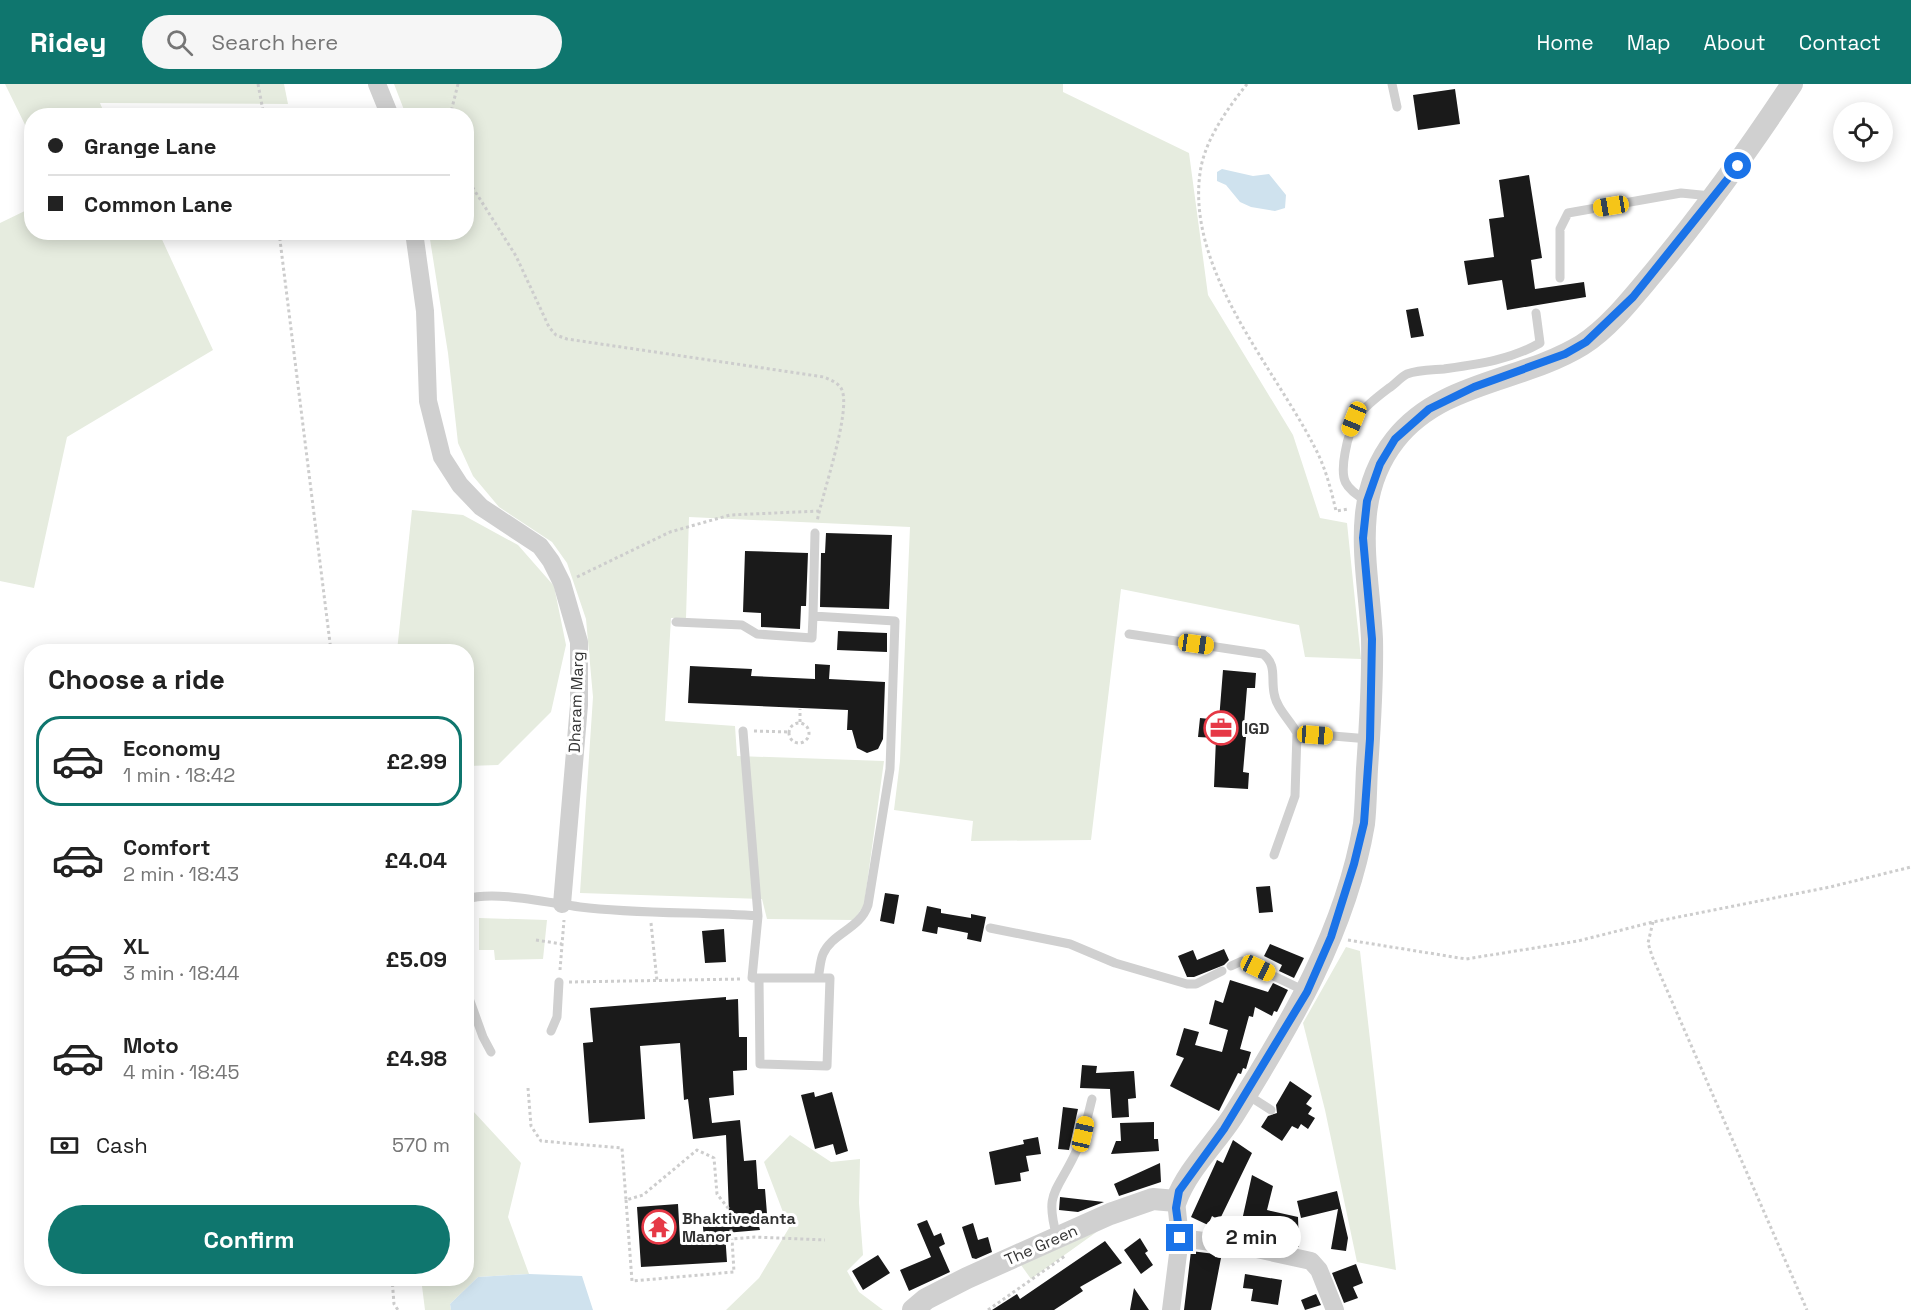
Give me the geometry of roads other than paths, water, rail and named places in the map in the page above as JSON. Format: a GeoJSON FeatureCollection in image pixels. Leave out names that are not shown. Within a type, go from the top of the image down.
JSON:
{"type":"FeatureCollection","features":[{"type":"Feature","properties":{"kind":"street"},"geometry":{"type":"LineString","coordinates":[[377,84],[387,108]]}},
{"type":"Feature","properties":{"kind":"street"},"geometry":{"type":"LineString","coordinates":[[1171,1310],[1180,1238],[1176,1201],[1185,1183],[1246,1094],[1307,992],[1331,937],[1364,823],[1370,739],[1372,639],[1363,538],[1366,506],[1380,464],[1395,439],[1429,409],[1449,398],[1565,354],[1586,342],[1633,297],[1738,166],[1791,84]]}},
{"type":"Feature","properties":{"kind":"street","name":"Dharam Marg"},"geometry":{"type":"LineString","coordinates":[[415,240],[425,311],[428,400],[442,457],[460,485],[481,507],[540,546],[551,561],[561,583],[579,642],[579,705],[562,904]]}},
{"type":"Feature","properties":{"kind":"street","name":"The Green"},"geometry":{"type":"LineString","coordinates":[[913,1310],[926,1299],[967,1278],[1064,1244],[1140,1202],[1153,1199],[1176,1201]]}},
{"type":"Feature","properties":{"kind":"street"},"geometry":{"type":"LineString","coordinates":[[1180,1238],[1243,1246],[1311,1261],[1319,1270],[1335,1310]]}},
{"type":"Feature","properties":{"kind":"lane"},"geometry":{"type":"LineString","coordinates":[[1392,84],[1397,107]]}},
{"type":"Feature","properties":{"kind":"lane"},"geometry":{"type":"LineString","coordinates":[[1560,278],[1560,229],[1568,213],[1681,193],[1714,196]]}},
{"type":"Feature","properties":{"kind":"lane"},"geometry":{"type":"LineString","coordinates":[[1366,506],[1349,491],[1345,484],[1343,465],[1349,432],[1361,411],[1408,374],[1488,363],[1518,356],[1540,343],[1536,313]]}},
{"type":"Feature","properties":{"kind":"lane"},"geometry":{"type":"LineString","coordinates":[[676,622],[742,625],[756,634],[812,638],[815,533]]}},
{"type":"Feature","properties":{"kind":"lane"},"geometry":{"type":"LineString","coordinates":[[813,616],[896,621],[890,770],[868,905],[862,919],[827,948],[822,956],[818,978]]}},
{"type":"Feature","properties":{"kind":"lane"},"geometry":{"type":"LineString","coordinates":[[1129,634],[1263,654],[1273,667],[1273,691],[1277,704],[1297,733],[1295,796],[1274,855]]}},
{"type":"Feature","properties":{"kind":"lane"},"geometry":{"type":"LineString","coordinates":[[743,731],[758,916],[756,978],[760,1064],[827,1066],[830,978],[756,978]]}},
{"type":"Feature","properties":{"kind":"lane"},"geometry":{"type":"LineString","coordinates":[[1297,733],[1370,739]]}},
{"type":"Feature","properties":{"kind":"lane"},"geometry":{"type":"LineString","coordinates":[[474,898],[758,916]]}},
{"type":"Feature","properties":{"kind":"lane"},"geometry":{"type":"LineString","coordinates":[[990,928],[1070,944],[1114,963],[1187,984],[1196,984],[1222,971]]}},
{"type":"Feature","properties":{"kind":"lane"},"geometry":{"type":"LineString","coordinates":[[1231,966],[1242,961],[1307,992]]}},
{"type":"Feature","properties":{"kind":"lane"},"geometry":{"type":"LineString","coordinates":[[551,1031],[557,1017],[559,982]]}},
{"type":"Feature","properties":{"kind":"lane"},"geometry":{"type":"LineString","coordinates":[[474,1012],[491,1052]]}},
{"type":"Feature","properties":{"kind":"lane"},"geometry":{"type":"LineString","coordinates":[[1246,1094],[1271,1110]]}},
{"type":"Feature","properties":{"kind":"lane"},"geometry":{"type":"LineString","coordinates":[[1064,1244],[1051,1214],[1053,1194],[1083,1134],[1092,1099]]}},
{"type":"Feature","properties":{"kind":"water"},"geometry":{"type":"Polygon","coordinates":[[[1222,169],[1253,176],[1269,174],[1286,195],[1285,208],[1275,211],[1251,207],[1240,202],[1226,185],[1217,181],[1217,172],[1222,169]]]}},
{"type":"Feature","properties":{"kind":"water"},"geometry":{"type":"Polygon","coordinates":[[[529,1274],[582,1276],[593,1310],[451,1310],[450,1304],[469,1286],[474,1286],[474,1281],[478,1277],[529,1274]]]}},
{"type":"Feature","properties":{"kind":"place","name":"IGD"},"geometry":{"type":"Point","coordinates":[1221,728]}},
{"type":"Feature","properties":{"kind":"place","name":"Bhaktivedanta Manor"},"geometry":{"type":"Point","coordinates":[659,1227]}}]}
